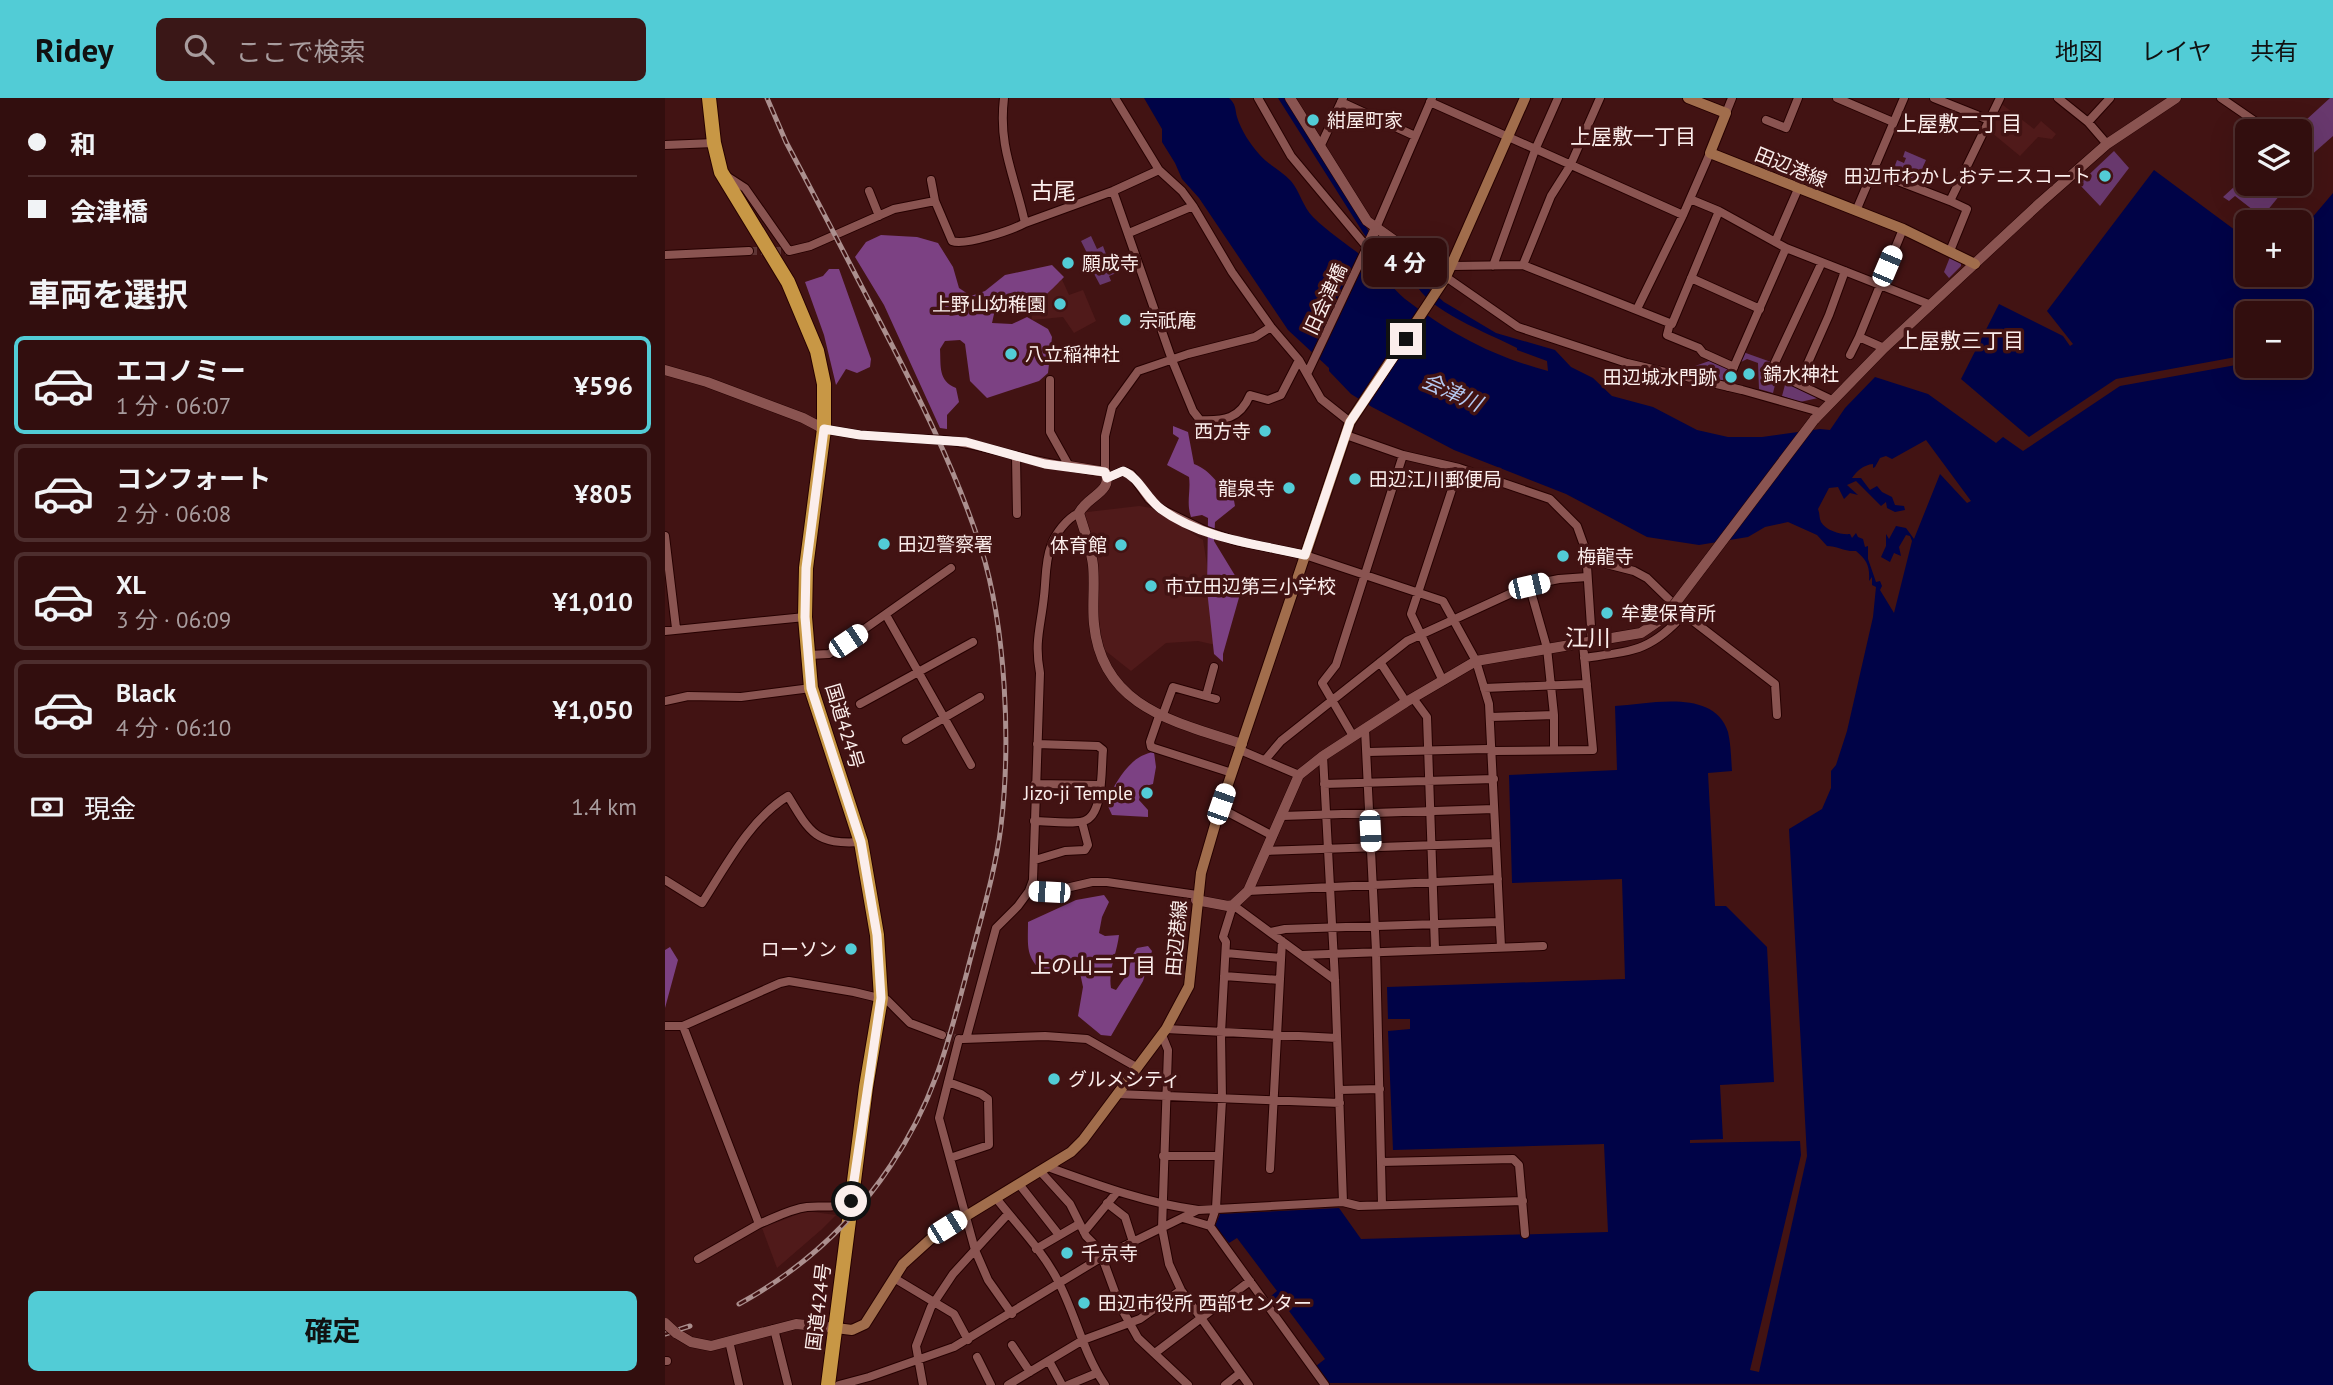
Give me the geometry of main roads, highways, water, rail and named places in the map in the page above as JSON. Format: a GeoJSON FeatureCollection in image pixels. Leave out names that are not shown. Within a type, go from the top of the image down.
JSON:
{"type":"FeatureCollection","features":[{"type":"Feature","properties":{"kind":"highway","name":"国道424号"},"geometry":{"type":"LineString","coordinates":[[709,98],[714,143],[721,172],[787,282],[817,351],[824,384],[824,429],[806,568],[805,617],[811,688],[861,842],[877,935],[881,998],[851,1201],[828,1385]]}},
{"type":"Feature","properties":{"kind":"main road","name":"田辺港線"},"geometry":{"type":"LineString","coordinates":[[836,1328],[852,1330],[865,1324],[903,1264],[935,1235],[1071,1152],[1083,1140],[1164,1032],[1189,986],[1201,873],[1220,808],[1350,422],[1443,281],[1525,98]]}},
{"type":"Feature","properties":{"kind":"main road","name":"田辺港線"},"geometry":{"type":"LineString","coordinates":[[1688,98],[1726,113],[1710,153],[1903,229],[1975,264]]}},
{"type":"Feature","properties":{"kind":"water","name":"会津川"},"geometry":{"type":"Polygon","coordinates":[[[1144,98],[1229,98],[1249,141],[1263,158],[1291,181],[1313,217],[1372,264],[1405,299],[1439,323],[1490,351],[1548,371],[1547,361],[1517,350],[1432,302],[1415,282],[1371,243],[1278,98],[1284,98],[1375,241],[1444,302],[1496,333],[1555,350],[1571,367],[1593,378],[1612,396],[1653,407],[1697,430],[1728,437],[1762,437],[1830,430],[1845,408],[1875,377],[1928,394],[1996,443],[2003,437],[2023,451],[2120,386],[2235,365],[2235,378],[2312,378],[2312,301],[2235,301],[2235,357],[2116,379],[2029,437],[1961,379],[1999,304],[2063,336],[2070,346],[2073,344],[2047,311],[2154,170],[2235,230],[2235,287],[2312,287],[2312,218],[2333,193],[2333,1385],[1329,1383],[1316,1366],[1325,1359],[1286,1307],[1281,1309],[1271,1296],[1277,1291],[1237,1238],[1229,1243],[1215,1226],[1220,1214],[1339,1208],[1361,1239],[1608,1232],[1604,1144],[1393,1150],[1388,1031],[1410,1029],[1410,1019],[1388,1019],[1387,987],[1625,979],[1622,879],[1512,883],[1509,775],[1617,770],[1615,706],[1662,702],[1695,704],[1709,709],[1721,718],[1728,732],[1732,771],[1708,773],[1715,906],[1726,906],[1767,947],[1774,1082],[1720,1085],[1723,1139],[1690,1140],[1690,1143],[1800,1141],[1801,1155],[1750,1370],[1759,1372],[1807,1156],[1789,829],[1822,809],[1831,788],[1831,771],[1836,765],[1847,731],[1873,617],[1876,587],[1872,585],[1872,577],[1869,581],[1865,560],[1856,551],[1827,546],[1817,535],[1788,522],[1765,527],[1748,537],[1699,545],[1647,537],[1566,494],[1454,450],[1351,394],[1329,368],[1288,330],[1199,198],[1182,179],[1162,142],[1162,129],[1144,98]],[[1926,440],[1892,459],[1886,456],[1880,458],[1875,467],[1873,468],[1873,464],[1866,466],[1852,478],[1861,478],[1870,490],[1877,486],[1892,497],[1895,505],[1904,506],[1905,510],[1895,512],[1887,508],[1886,502],[1881,506],[1856,481],[1847,485],[1858,495],[1850,493],[1844,499],[1838,487],[1829,488],[1818,509],[1821,522],[1830,530],[1850,534],[1852,538],[1856,533],[1863,539],[1865,547],[1868,546],[1868,559],[1876,582],[1880,581],[1880,590],[1894,613],[1912,541],[1910,536],[1906,535],[1899,547],[1901,556],[1894,553],[1890,562],[1881,557],[1886,546],[1886,534],[1889,539],[1896,526],[1906,528],[1914,539],[1940,474],[1967,503],[1971,501],[1926,440]]]}},
{"type":"Feature","properties":{"kind":"tunnel"},"geometry":{"type":"LineString","coordinates":[[749,251],[789,251]]}},
{"type":"Feature","properties":{"kind":"tunnel"},"geometry":{"type":"LineString","coordinates":[[942,1035],[955,1038]]}},
{"type":"Feature","properties":{"kind":"railway"},"geometry":{"type":"LineString","coordinates":[[739,1304],[804,1261],[842,1226],[876,1187],[918,1118],[946,1048],[991,881],[1001,826],[1006,759],[1004,686],[996,614],[981,548],[971,518],[922,404],[786,142],[767,98]]}},
{"type":"Feature","properties":{"kind":"railway"},"geometry":{"type":"LineString","coordinates":[[665,1334],[690,1326]]}},
{"type":"Feature","properties":{"kind":"place","name":"紺屋町家"},"geometry":{"type":"Point","coordinates":[1313,120]}},
{"type":"Feature","properties":{"kind":"place","name":"田辺市わかしおテニスコート"},"geometry":{"type":"Point","coordinates":[2105,176]}},
{"type":"Feature","properties":{"kind":"place","name":"願成寺"},"geometry":{"type":"Point","coordinates":[1068,263]}},
{"type":"Feature","properties":{"kind":"place","name":"上野山幼稚園"},"geometry":{"type":"Point","coordinates":[1060,304]}},
{"type":"Feature","properties":{"kind":"place","name":"宗祇庵"},"geometry":{"type":"Point","coordinates":[1125,320]}},
{"type":"Feature","properties":{"kind":"place","name":"八立稲神社"},"geometry":{"type":"Point","coordinates":[1011,354]}},
{"type":"Feature","properties":{"kind":"place","name":"錦水神社"},"geometry":{"type":"Point","coordinates":[1749,374]}},
{"type":"Feature","properties":{"kind":"place","name":"田辺城水門跡"},"geometry":{"type":"Point","coordinates":[1731,377]}},
{"type":"Feature","properties":{"kind":"place","name":"西方寺"},"geometry":{"type":"Point","coordinates":[1265,431]}},
{"type":"Feature","properties":{"kind":"place","name":"田辺江川郵便局"},"geometry":{"type":"Point","coordinates":[1355,479]}},
{"type":"Feature","properties":{"kind":"place","name":"龍泉寺"},"geometry":{"type":"Point","coordinates":[1289,488]}},
{"type":"Feature","properties":{"kind":"place","name":"田辺警察署"},"geometry":{"type":"Point","coordinates":[884,544]}},
{"type":"Feature","properties":{"kind":"place","name":"体育館"},"geometry":{"type":"Point","coordinates":[1121,545]}},
{"type":"Feature","properties":{"kind":"place","name":"梅龍寺"},"geometry":{"type":"Point","coordinates":[1563,556]}},
{"type":"Feature","properties":{"kind":"place","name":"市立田辺第三小学校"},"geometry":{"type":"Point","coordinates":[1151,586]}},
{"type":"Feature","properties":{"kind":"place","name":"牟婁保育所"},"geometry":{"type":"Point","coordinates":[1607,613]}},
{"type":"Feature","properties":{"kind":"place","name":"Jizo-ji Temple"},"geometry":{"type":"Point","coordinates":[1147,793]}},
{"type":"Feature","properties":{"kind":"place","name":"ローソン"},"geometry":{"type":"Point","coordinates":[851,949]}},
{"type":"Feature","properties":{"kind":"place","name":"グルメシティ"},"geometry":{"type":"Point","coordinates":[1054,1079]}},
{"type":"Feature","properties":{"kind":"place","name":"千京寺"},"geometry":{"type":"Point","coordinates":[1067,1253]}},
{"type":"Feature","properties":{"kind":"place","name":"田辺市役所 西部センター"},"geometry":{"type":"Point","coordinates":[1084,1303]}},
{"type":"Feature","properties":{"kind":"district","name":"上屋敷二丁目"},"geometry":{"type":"Point","coordinates":[1959,123]}},
{"type":"Feature","properties":{"kind":"district","name":"上屋敷一丁目"},"geometry":{"type":"Point","coordinates":[1633,136]}},
{"type":"Feature","properties":{"kind":"district","name":"古尾"},"geometry":{"type":"Point","coordinates":[1053,190]}},
{"type":"Feature","properties":{"kind":"district","name":"上屋敷三丁目"},"geometry":{"type":"Point","coordinates":[1961,340]}},
{"type":"Feature","properties":{"kind":"district","name":"江川"},"geometry":{"type":"Point","coordinates":[1588,637]}},
{"type":"Feature","properties":{"kind":"district","name":"上の山二丁目"},"geometry":{"type":"Point","coordinates":[1093,965]}}]}
